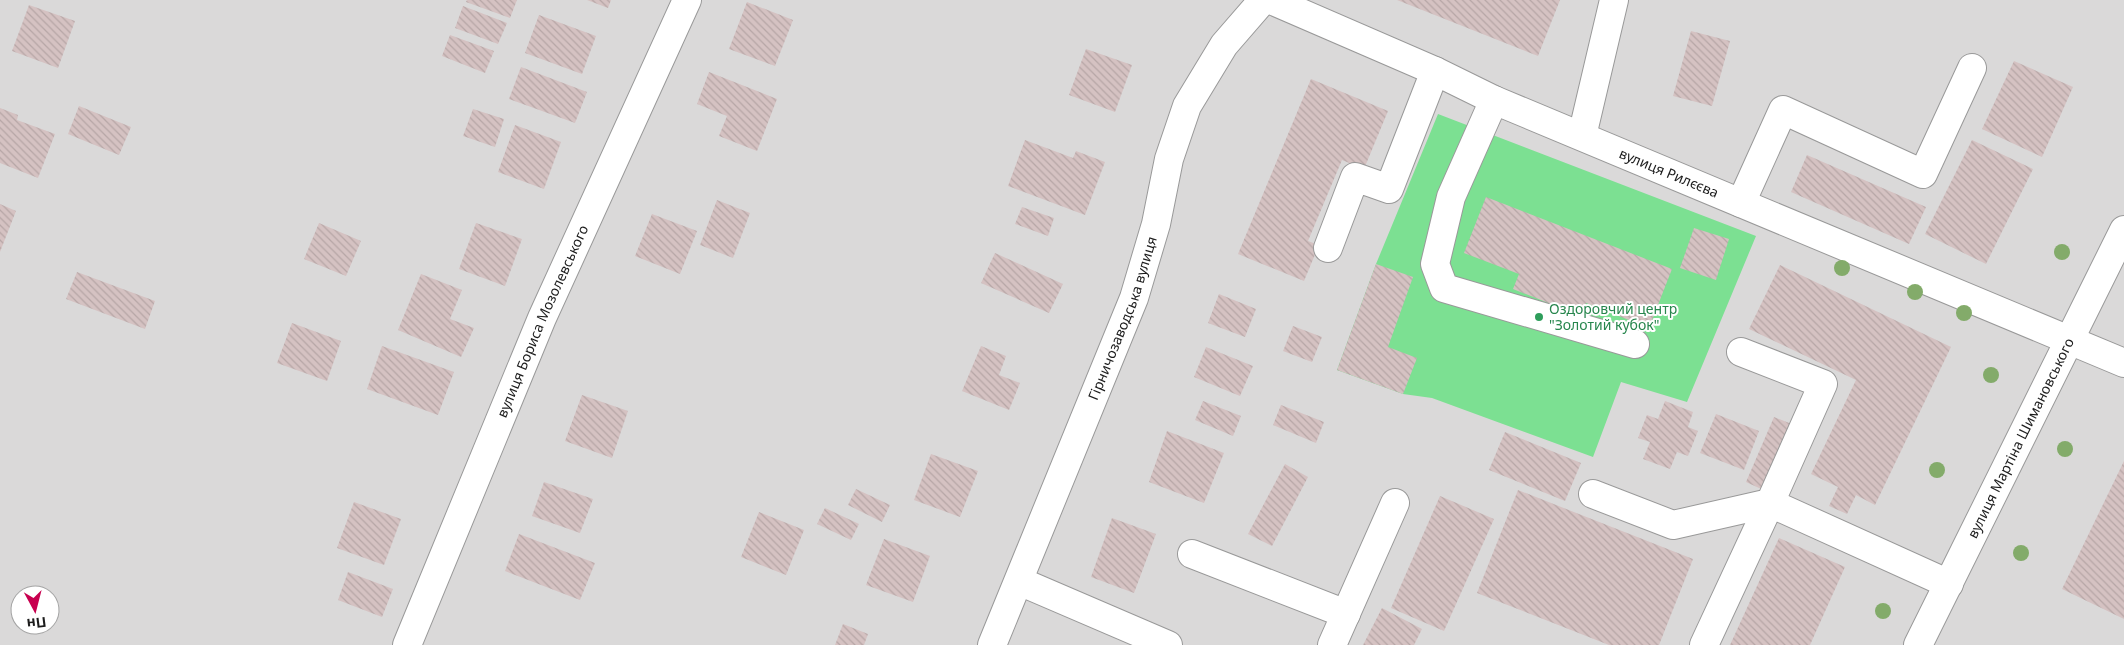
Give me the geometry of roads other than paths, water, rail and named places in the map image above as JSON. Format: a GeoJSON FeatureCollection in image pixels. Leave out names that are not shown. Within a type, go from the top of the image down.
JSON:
{"type":"FeatureCollection","features":[{"type":"Feature","properties":{"kind":"street","name":"вулиця Бориса Мозолевського"},"geometry":{"type":"LineString","coordinates":[[407,645],[542,318],[687,0]]}},
{"type":"Feature","properties":{"kind":"street","name":"Гірничозаводська вулиця"},"geometry":{"type":"LineString","coordinates":[[992,645],[1134,298],[1156,224],[1169,159],[1187,106],[1224,45],[1263,0]]}},
{"type":"Feature","properties":{"kind":"street","name":"вулиця Рилєєва"},"geometry":{"type":"LineString","coordinates":[[1271,0],[1435,71],[1494,100],[2124,363]]}},
{"type":"Feature","properties":{"kind":"street"},"geometry":{"type":"LineString","coordinates":[[1582,136],[1614,0]]}},
{"type":"Feature","properties":{"kind":"street"},"geometry":{"type":"LineString","coordinates":[[1741,203],[1783,110],[1923,174],[1972,68]]}},
{"type":"Feature","properties":{"kind":"street"},"geometry":{"type":"LineString","coordinates":[[1328,248],[1355,177],[1389,189],[1435,71]]}},
{"type":"Feature","properties":{"kind":"street"},"geometry":{"type":"LineString","coordinates":[[1494,100],[1451,197],[1435,264],[1444,288],[1635,344]]}},
{"type":"Feature","properties":{"kind":"street","name":"вулиця Мартіна Шимановського"},"geometry":{"type":"LineString","coordinates":[[1918,645],[2124,230]]}},
{"type":"Feature","properties":{"kind":"street"},"geometry":{"type":"LineString","coordinates":[[1704,645],[1823,384],[1741,352]]}},
{"type":"Feature","properties":{"kind":"street"},"geometry":{"type":"LineString","coordinates":[[1593,494],[1673,525],[1770,503],[1949,584]]}},
{"type":"Feature","properties":{"kind":"street"},"geometry":{"type":"LineString","coordinates":[[1332,645],[1395,503]]}},
{"type":"Feature","properties":{"kind":"street"},"geometry":{"type":"LineString","coordinates":[[1192,554],[1346,614]]}},
{"type":"Feature","properties":{"kind":"street"},"geometry":{"type":"LineString","coordinates":[[1019,580],[1168,645]]}},
{"type":"Feature","properties":{"kind":"place","name":"Оздоровчий центр \"Золотий кубок\""},"geometry":{"type":"Point","coordinates":[1539,317]}}]}
